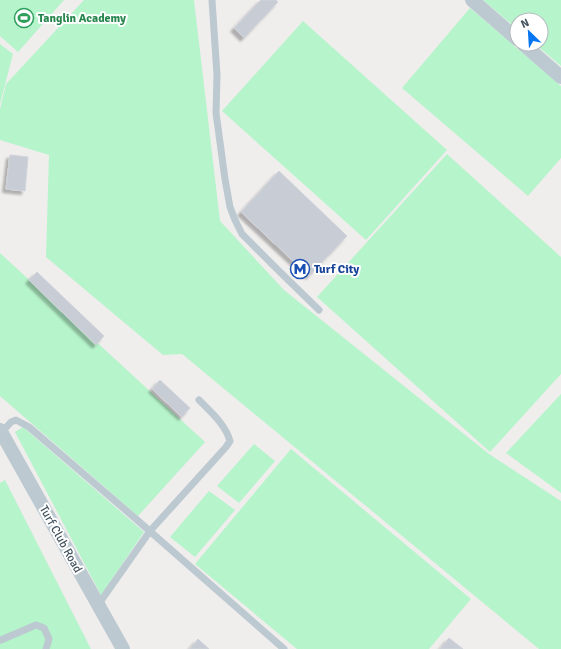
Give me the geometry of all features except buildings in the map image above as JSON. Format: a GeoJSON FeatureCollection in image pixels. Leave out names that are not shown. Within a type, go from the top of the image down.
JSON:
{"type":"FeatureCollection","features":[{"type":"Feature","properties":{"kind":"street"},"geometry":{"type":"LineString","coordinates":[[472,0],[509,32]]}},
{"type":"Feature","properties":{"kind":"street"},"geometry":{"type":"LineString","coordinates":[[532,52],[561,77]]}},
{"type":"Feature","properties":{"kind":"street","name":"Turf Club Road"},"geometry":{"type":"LineString","coordinates":[[1,431],[123,649]]}},
{"type":"Feature","properties":{"kind":"lane"},"geometry":{"type":"LineString","coordinates":[[212,0],[217,75],[216,114],[225,180],[233,213],[242,234],[319,310]]}},
{"type":"Feature","properties":{"kind":"lane"},"geometry":{"type":"LineString","coordinates":[[98,605],[150,531],[230,441],[228,434],[217,418],[199,400]]}},
{"type":"Feature","properties":{"kind":"lane"},"geometry":{"type":"LineString","coordinates":[[1,431],[11,422],[16,420],[29,427],[284,649]]}},
{"type":"Feature","properties":{"kind":"lane"},"geometry":{"type":"LineString","coordinates":[[0,639],[36,625],[44,628],[49,639],[46,649]]}},
{"type":"Feature","properties":{"kind":"green space","name":"Tanglin Academy"},"geometry":{"type":"Polygon","coordinates":[[[0,0],[64,0],[18,52],[0,36],[0,0]]]}},
{"type":"Feature","properties":{"kind":"green space"},"geometry":{"type":"Polygon","coordinates":[[[84,0],[194,0],[220,221],[284,290],[489,454],[561,501],[561,649],[539,649],[182,354],[163,355],[46,257],[49,155],[0,140],[0,109],[6,84],[84,0]]]}},
{"type":"Feature","properties":{"kind":"green space"},"geometry":{"type":"Polygon","coordinates":[[[483,0],[561,0],[561,66],[544,52],[549,52],[549,12],[509,12],[509,22],[483,0]]]}},
{"type":"Feature","properties":{"kind":"green space"},"geometry":{"type":"Polygon","coordinates":[[[470,8],[509,41],[509,52],[521,52],[561,86],[561,158],[528,196],[402,88],[470,8]]]}},
{"type":"Feature","properties":{"kind":"green space"},"geometry":{"type":"Polygon","coordinates":[[[303,21],[447,150],[366,240],[222,111],[303,21]]]}},
{"type":"Feature","properties":{"kind":"green space"},"geometry":{"type":"Polygon","coordinates":[[[0,44],[13,54],[0,104],[0,44]]]}},
{"type":"Feature","properties":{"kind":"green space"},"geometry":{"type":"Polygon","coordinates":[[[447,154],[561,257],[561,374],[490,452],[317,297],[447,154]]]}},
{"type":"Feature","properties":{"kind":"green space"},"geometry":{"type":"Polygon","coordinates":[[[0,253],[205,442],[138,516],[0,396],[0,253]]]}},
{"type":"Feature","properties":{"kind":"green space"},"geometry":{"type":"Polygon","coordinates":[[[561,394],[561,493],[506,453],[561,394]]]}},
{"type":"Feature","properties":{"kind":"green space"},"geometry":{"type":"Polygon","coordinates":[[[23,427],[144,532],[101,595],[15,432],[23,427]]]}},
{"type":"Feature","properties":{"kind":"green space"},"geometry":{"type":"Polygon","coordinates":[[[254,444],[275,461],[239,503],[217,486],[254,444]]]}},
{"type":"Feature","properties":{"kind":"green space"},"geometry":{"type":"Polygon","coordinates":[[[291,449],[471,599],[429,649],[297,649],[195,564],[291,449]]]}},
{"type":"Feature","properties":{"kind":"green space"},"geometry":{"type":"Polygon","coordinates":[[[5,480],[91,649],[0,649],[0,483],[5,480]]]}},
{"type":"Feature","properties":{"kind":"green space"},"geometry":{"type":"Polygon","coordinates":[[[209,491],[235,510],[195,557],[170,537],[209,491]]]}},
{"type":"Feature","properties":{"kind":"place","name":"Tanglin Academy"},"geometry":{"type":"Point","coordinates":[24,18]}},
{"type":"Feature","properties":{"kind":"place","name":"Turf City"},"geometry":{"type":"Point","coordinates":[300,269]}}]}
